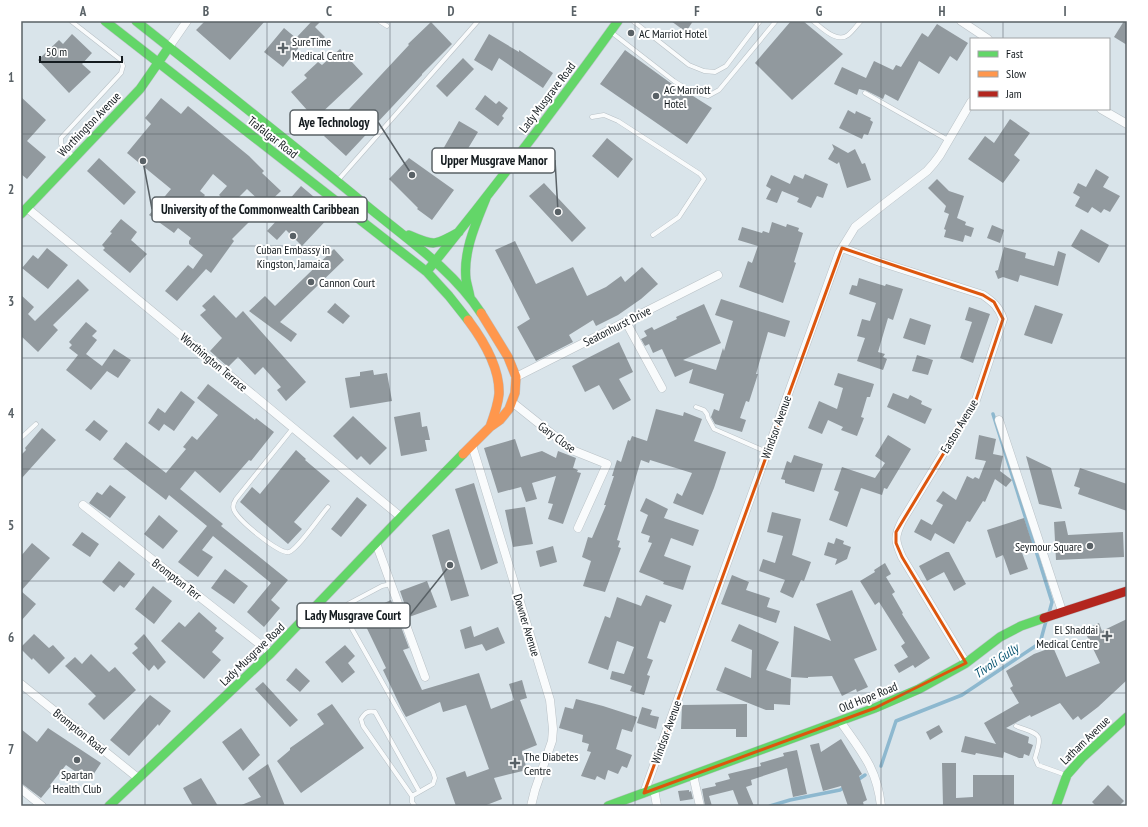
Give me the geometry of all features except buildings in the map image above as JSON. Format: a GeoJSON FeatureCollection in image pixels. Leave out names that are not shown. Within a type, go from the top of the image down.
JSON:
{"type":"FeatureCollection","features":[{"type":"Feature","properties":{"kind":"main road","name":"Trafalgar Road"},"geometry":{"type":"LineString","coordinates":[[105,21],[427,272]]}},
{"type":"Feature","properties":{"kind":"main road","name":"Trafalgar Road"},"geometry":{"type":"LineString","coordinates":[[136,21],[337,181],[435,262]]}},
{"type":"Feature","properties":{"kind":"main road","name":"Lady Musgrave Road"},"geometry":{"type":"LineString","coordinates":[[490,427],[498,401],[499,390],[496,371],[482,343],[469,322],[447,293],[427,272],[564,96],[618,21]]}},
{"type":"Feature","properties":{"kind":"main road","name":"Worthington Avenue"},"geometry":{"type":"LineString","coordinates":[[24,211],[140,89],[169,46]]}},
{"type":"Feature","properties":{"kind":"main road"},"geometry":{"type":"LineString","coordinates":[[471,298],[466,277],[466,266],[475,229],[486,198]]}},
{"type":"Feature","properties":{"kind":"main road"},"geometry":{"type":"LineString","coordinates":[[388,223],[414,238],[427,243],[442,243],[459,232]]}},
{"type":"Feature","properties":{"kind":"main road","name":"Lady Musgrave Road"},"geometry":{"type":"LineString","coordinates":[[109,806],[271,652],[472,445],[490,427],[505,416],[512,402],[516,385],[516,377],[508,357],[471,298],[435,262]]}},
{"type":"Feature","properties":{"kind":"main road","name":"Old Hope Road"},"geometry":{"type":"LineString","coordinates":[[608,806],[875,708],[966,663],[1000,637],[1021,626],[1062,611],[1127,591]]}},
{"type":"Feature","properties":{"kind":"main road","name":"Latham Avenue"},"geometry":{"type":"LineString","coordinates":[[1056,806],[1067,775],[1082,758],[1127,717]]}},
{"type":"Feature","properties":{"kind":"street"},"geometry":{"type":"LineString","coordinates":[[169,46],[187,21]]}},
{"type":"Feature","properties":{"kind":"street"},"geometry":{"type":"LineString","coordinates":[[961,21],[986,38]]}},
{"type":"Feature","properties":{"kind":"street","name":"Windsor Avenue"},"geometry":{"type":"LineString","coordinates":[[644,792],[832,270],[842,248],[855,227],[927,171],[949,140],[970,104]]}},
{"type":"Feature","properties":{"kind":"street"},"geometry":{"type":"LineString","coordinates":[[1103,110],[1127,124]]}},
{"type":"Feature","properties":{"kind":"street","name":"Worthington Terrace"},"geometry":{"type":"LineString","coordinates":[[24,211],[401,517]]}},
{"type":"Feature","properties":{"kind":"street","name":"Easton Avenue"},"geometry":{"type":"LineString","coordinates":[[842,248],[880,262],[983,295],[994,302],[1000,310],[1003,319],[976,400],[896,532],[896,543],[902,557],[966,663]]}},
{"type":"Feature","properties":{"kind":"street","name":"Seatonhurst Drive"},"geometry":{"type":"LineString","coordinates":[[516,377],[718,274]]}},
{"type":"Feature","properties":{"kind":"street"},"geometry":{"type":"LineString","coordinates":[[626,322],[662,388]]}},
{"type":"Feature","properties":{"kind":"street","name":"Gary Close"},"geometry":{"type":"LineString","coordinates":[[512,402],[572,450],[607,464],[578,528]]}},
{"type":"Feature","properties":{"kind":"street"},"geometry":{"type":"LineString","coordinates":[[999,420],[1062,611]]}},
{"type":"Feature","properties":{"kind":"street","name":"Downer Avenue"},"geometry":{"type":"LineString","coordinates":[[472,445],[550,700],[552,741],[531,806]]}},
{"type":"Feature","properties":{"kind":"street","name":"Brompton Terr"},"geometry":{"type":"LineString","coordinates":[[83,505],[271,652]]}},
{"type":"Feature","properties":{"kind":"street"},"geometry":{"type":"LineString","coordinates":[[376,543],[425,677]]}},
{"type":"Feature","properties":{"kind":"street","name":"Brompton Road"},"geometry":{"type":"LineString","coordinates":[[21,684],[138,778]]}},
{"type":"Feature","properties":{"kind":"street"},"geometry":{"type":"LineString","coordinates":[[840,721],[873,770],[879,789],[881,806]]}},
{"type":"Feature","properties":{"kind":"street"},"geometry":{"type":"LineString","coordinates":[[693,775],[700,806]]}},
{"type":"Feature","properties":{"kind":"street"},"geometry":{"type":"LineString","coordinates":[[654,789],[657,806]]}},
{"type":"Feature","properties":{"kind":"street"},"geometry":{"type":"LineString","coordinates":[[21,790],[42,806]]}},
{"type":"Feature","properties":{"kind":"lane"},"geometry":{"type":"LineString","coordinates":[[71,21],[121,60],[123,66],[121,73],[61,138],[61,144],[75,157]]}},
{"type":"Feature","properties":{"kind":"lane"},"geometry":{"type":"LineString","coordinates":[[379,21],[386,26]]}},
{"type":"Feature","properties":{"kind":"lane"},"geometry":{"type":"LineString","coordinates":[[337,181],[478,21]]}},
{"type":"Feature","properties":{"kind":"lane"},"geometry":{"type":"LineString","coordinates":[[633,21],[689,65],[704,71],[715,72],[726,66],[760,21]]}},
{"type":"Feature","properties":{"kind":"lane"},"geometry":{"type":"LineString","coordinates":[[610,31],[674,81],[690,91],[708,96],[719,90],[776,21]]}},
{"type":"Feature","properties":{"kind":"lane"},"geometry":{"type":"LineString","coordinates":[[813,21],[832,35],[840,38],[847,36],[861,21]]}},
{"type":"Feature","properties":{"kind":"lane"},"geometry":{"type":"LineString","coordinates":[[865,93],[949,140]]}},
{"type":"Feature","properties":{"kind":"lane"},"geometry":{"type":"LineString","coordinates":[[592,117],[604,115],[618,121],[700,174],[704,179],[679,217],[653,236]]}},
{"type":"Feature","properties":{"kind":"lane"},"geometry":{"type":"LineString","coordinates":[[696,407],[704,410],[711,426],[714,429],[767,452]]}},
{"type":"Feature","properties":{"kind":"lane"},"geometry":{"type":"LineString","coordinates":[[21,438],[36,424]]}},
{"type":"Feature","properties":{"kind":"lane"},"geometry":{"type":"LineString","coordinates":[[293,428],[236,499],[233,505],[234,510],[240,519],[257,533],[280,550],[288,552],[293,550],[328,507]]}},
{"type":"Feature","properties":{"kind":"lane"},"geometry":{"type":"LineString","coordinates":[[391,583],[382,586],[348,604],[345,612],[347,620],[433,772],[435,778],[433,784],[420,790],[412,796]]}},
{"type":"Feature","properties":{"kind":"lane"},"geometry":{"type":"LineString","coordinates":[[415,806],[412,802],[412,796],[363,726],[361,719],[364,714],[370,711],[375,712],[420,790]]}},
{"type":"Feature","properties":{"kind":"lane"},"geometry":{"type":"LineString","coordinates":[[1016,726],[1037,734],[1040,738],[1035,758],[1038,765],[1067,775]]}},
{"type":"Feature","properties":{"kind":"highlighted area"},"geometry":{"type":"Polygon","coordinates":[[[842,248],[983,295],[994,302],[1003,319],[976,400],[896,532],[896,543],[902,557],[966,663],[875,708],[644,793],[842,248]]]}},
{"type":"Feature","properties":{"kind":"waterway","name":"Tivoli Gully"},"geometry":{"type":"LineString","coordinates":[[993,414],[1052,602],[1049,613]]}},
{"type":"Feature","properties":{"kind":"waterway","name":"Tivoli Gully"},"geometry":{"type":"LineString","coordinates":[[881,766],[896,721],[962,695],[1040,643],[1046,621]]}},
{"type":"Feature","properties":{"kind":"waterway","name":"Tivoli Gully"},"geometry":{"type":"LineString","coordinates":[[856,781],[865,775]]}},
{"type":"Feature","properties":{"kind":"waterway","name":"Tivoli Gully"},"geometry":{"type":"LineString","coordinates":[[770,806],[790,800],[840,790],[845,787]]}},
{"type":"Feature","properties":{"kind":"traffic: fast"},"geometry":{"type":"LineString","coordinates":[[105,21],[427,272],[468,320]]}},
{"type":"Feature","properties":{"kind":"traffic: fast"},"geometry":{"type":"LineString","coordinates":[[136,21],[281,136],[428,256],[457,283],[470,297],[481,313]]}},
{"type":"Feature","properties":{"kind":"traffic: fast"},"geometry":{"type":"LineString","coordinates":[[428,270],[525,147],[618,21]]}},
{"type":"Feature","properties":{"kind":"traffic: fast"},"geometry":{"type":"LineString","coordinates":[[21,214],[140,89],[169,47]]}},
{"type":"Feature","properties":{"kind":"traffic: fast"},"geometry":{"type":"LineString","coordinates":[[470,297],[466,279],[466,258],[471,237],[486,198]]}},
{"type":"Feature","properties":{"kind":"traffic: fast"},"geometry":{"type":"LineString","coordinates":[[409,235],[429,243],[434,243],[445,240],[459,232]]}},
{"type":"Feature","properties":{"kind":"traffic: fast"},"geometry":{"type":"LineString","coordinates":[[109,806],[271,653],[463,454]]}},
{"type":"Feature","properties":{"kind":"traffic: fast"},"geometry":{"type":"LineString","coordinates":[[608,806],[875,708],[919,689],[966,663],[1000,637],[1021,626],[1044,618]]}},
{"type":"Feature","properties":{"kind":"traffic: fast"},"geometry":{"type":"LineString","coordinates":[[1056,806],[1067,775],[1082,758],[1127,717]]}},
{"type":"Feature","properties":{"kind":"traffic: slow"},"geometry":{"type":"LineString","coordinates":[[463,454],[490,427],[500,420],[509,409],[515,393],[516,377],[508,357],[481,313]]}},
{"type":"Feature","properties":{"kind":"traffic: slow"},"geometry":{"type":"LineString","coordinates":[[468,320],[490,354],[497,374],[499,394],[496,410],[490,427]]}},
{"type":"Feature","properties":{"kind":"traffic: jam"},"geometry":{"type":"LineString","coordinates":[[1044,618],[1127,591]]}},
{"type":"Feature","properties":{"kind":"place","name":"AC Marriot Hotel"},"geometry":{"type":"Point","coordinates":[631,33]}},
{"type":"Feature","properties":{"kind":"place","name":"SureTime Medical Centre"},"geometry":{"type":"Point","coordinates":[283,48]}},
{"type":"Feature","properties":{"kind":"place","name":"AC Marriott Hotel"},"geometry":{"type":"Point","coordinates":[656,96]}},
{"type":"Feature","properties":{"kind":"place","name":"University of the Commonwealth Caribbean"},"geometry":{"type":"Point","coordinates":[143,161]}},
{"type":"Feature","properties":{"kind":"place","name":"Aye Technology"},"geometry":{"type":"Point","coordinates":[412,175]}},
{"type":"Feature","properties":{"kind":"place","name":"Upper Musgrave Manor"},"geometry":{"type":"Point","coordinates":[558,212]}},
{"type":"Feature","properties":{"kind":"place","name":"Cuban Embassy in Kingston, Jamaica"},"geometry":{"type":"Point","coordinates":[293,236]}},
{"type":"Feature","properties":{"kind":"place","name":"Cannon Court"},"geometry":{"type":"Point","coordinates":[311,282]}},
{"type":"Feature","properties":{"kind":"place","name":"Seymour Square"},"geometry":{"type":"Point","coordinates":[1090,546]}},
{"type":"Feature","properties":{"kind":"place","name":"Lady Musgrave Court"},"geometry":{"type":"Point","coordinates":[450,565]}},
{"type":"Feature","properties":{"kind":"place","name":"El Shaddai Medical Centre"},"geometry":{"type":"Point","coordinates":[1107,636]}},
{"type":"Feature","properties":{"kind":"place","name":"Spartan Health Club"},"geometry":{"type":"Point","coordinates":[77,760]}},
{"type":"Feature","properties":{"kind":"place","name":"The Diabetes Centre"},"geometry":{"type":"Point","coordinates":[515,763]}}]}
